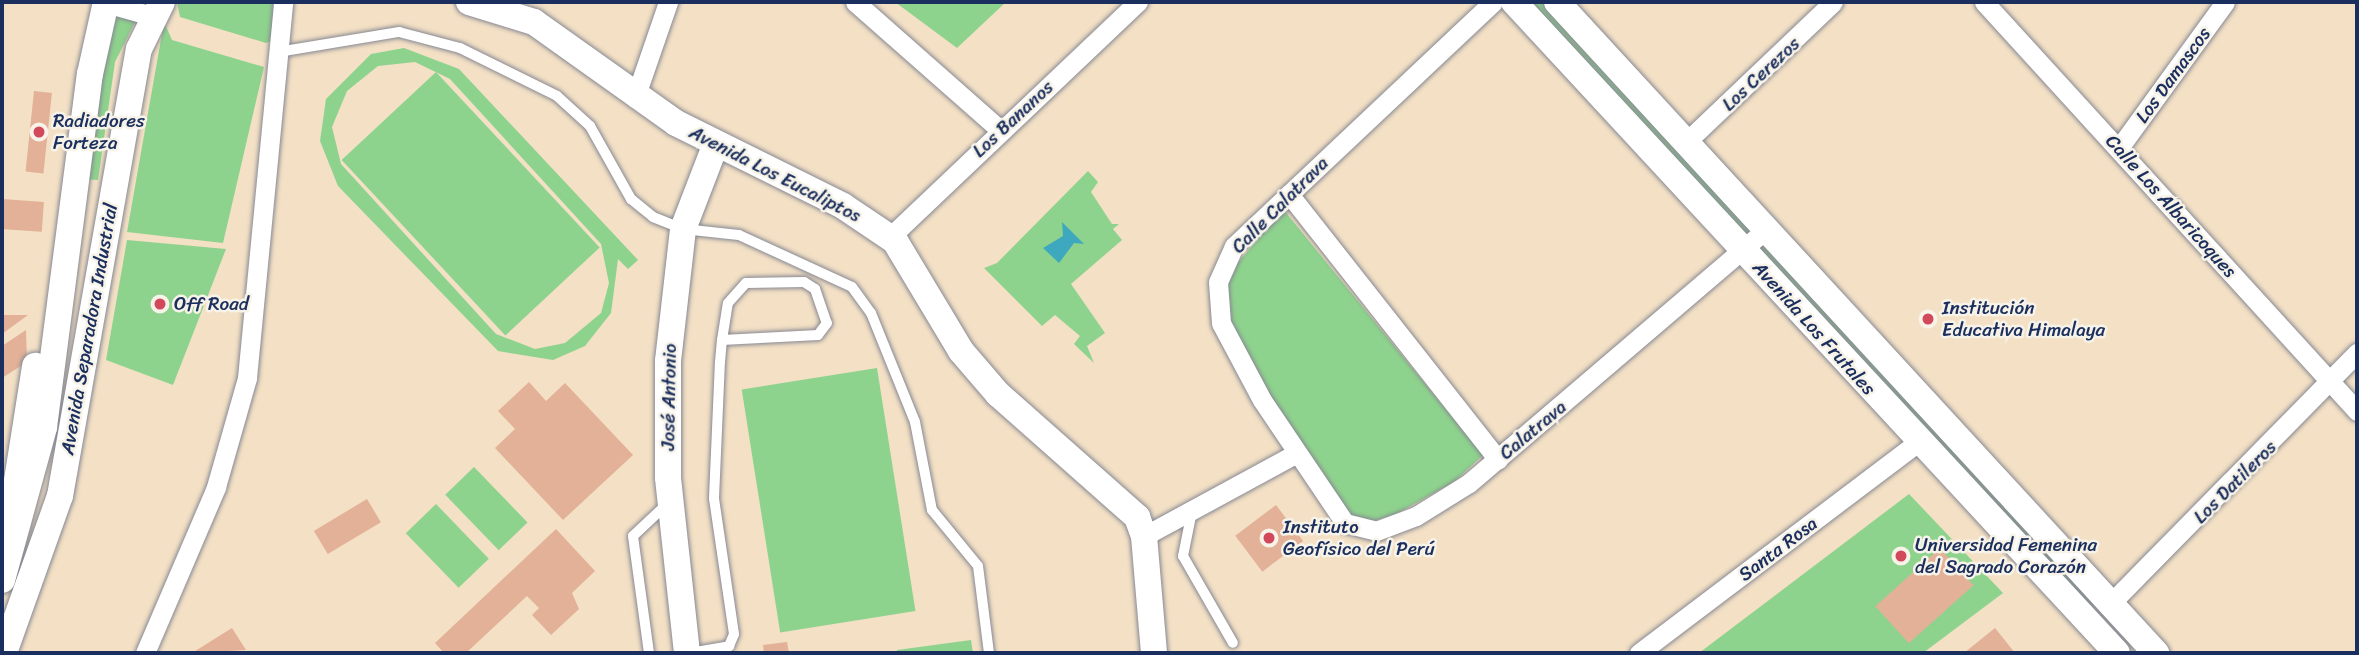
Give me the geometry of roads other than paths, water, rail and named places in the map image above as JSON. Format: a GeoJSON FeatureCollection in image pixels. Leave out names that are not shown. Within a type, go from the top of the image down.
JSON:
{"type":"FeatureCollection","features":[{"type":"Feature","properties":{"kind":"main road","name":"Avenida Separadora Industrial"},"geometry":{"type":"LineString","coordinates":[[2,580],[44,427],[104,2]]}},
{"type":"Feature","properties":{"kind":"main road","name":"Avenida Los Eucaliptos"},"geometry":{"type":"LineString","coordinates":[[469,2],[534,22],[635,98],[715,146],[804,186],[890,237],[928,286],[961,351],[999,394],[1126,502],[1144,536],[1154,653]]}},
{"type":"Feature","properties":{"kind":"main road","name":"Avenida Los Frutales"},"geometry":{"type":"LineString","coordinates":[[1514,2],[1742,248],[1917,443],[2116,653]]}},
{"type":"Feature","properties":{"kind":"main road","name":"Avenida Los Frutales"},"geometry":{"type":"LineString","coordinates":[[1557,2],[2108,606],[2156,653]]}},
{"type":"Feature","properties":{"kind":"main road","name":"Avenida Separadora Industrial"},"geometry":{"type":"LineString","coordinates":[[6,647],[60,496],[137,61],[157,9]]}},
{"type":"Feature","properties":{"kind":"main road","name":"José Antonio"},"geometry":{"type":"LineString","coordinates":[[688,653],[671,501],[666,410],[683,229],[715,146]]}},
{"type":"Feature","properties":{"kind":"main road"},"geometry":{"type":"LineString","coordinates":[[2,522],[14,499],[51,265],[69,238]]}},
{"type":"Feature","properties":{"kind":"main road"},"geometry":{"type":"LineString","coordinates":[[2047,582],[2061,586],[2087,610],[2108,606]]}},
{"type":"Feature","properties":{"kind":"street"},"geometry":{"type":"LineString","coordinates":[[104,2],[157,9]]}},
{"type":"Feature","properties":{"kind":"street"},"geometry":{"type":"LineString","coordinates":[[145,653],[216,487],[247,378],[283,2]]}},
{"type":"Feature","properties":{"kind":"street"},"geometry":{"type":"LineString","coordinates":[[635,98],[668,2]]}},
{"type":"Feature","properties":{"kind":"street"},"geometry":{"type":"LineString","coordinates":[[855,2],[1000,130]]}},
{"type":"Feature","properties":{"kind":"street","name":"Los Bananos"},"geometry":{"type":"LineString","coordinates":[[890,237],[1138,2]]}},
{"type":"Feature","properties":{"kind":"street","name":"Calle Calatrava"},"geometry":{"type":"LineString","coordinates":[[1293,455],[1221,323],[1216,302],[1223,265],[1234,246],[1493,2]]}},
{"type":"Feature","properties":{"kind":"street","name":"Los Cerezos"},"geometry":{"type":"LineString","coordinates":[[1685,143],[1833,2]]}},
{"type":"Feature","properties":{"kind":"street","name":"Calle Los Albaricoques"},"geometry":{"type":"LineString","coordinates":[[1984,2],[2357,411]]}},
{"type":"Feature","properties":{"kind":"street","name":"Los Damascos"},"geometry":{"type":"LineString","coordinates":[[2119,148],[2225,2]]}},
{"type":"Feature","properties":{"kind":"street"},"geometry":{"type":"LineString","coordinates":[[1289,194],[1498,460]]}},
{"type":"Feature","properties":{"kind":"street","name":"Calatrava"},"geometry":{"type":"LineString","coordinates":[[1293,455],[1339,518],[1376,531],[1436,505],[1498,460],[1765,230]]}},
{"type":"Feature","properties":{"kind":"street","name":"Los Datileros"},"geometry":{"type":"LineString","coordinates":[[2108,606],[2332,385],[2357,353]]}},
{"type":"Feature","properties":{"kind":"street","name":"Santa Rosa"},"geometry":{"type":"LineString","coordinates":[[1639,653],[1917,443]]}},
{"type":"Feature","properties":{"kind":"street"},"geometry":{"type":"LineString","coordinates":[[1144,536],[1293,455]]}},
{"type":"Feature","properties":{"kind":"lane"},"geometry":{"type":"LineString","coordinates":[[278,52],[399,32],[460,48],[557,96],[610,153],[631,199],[653,217],[683,229],[738,235],[826,270],[852,287],[871,313],[915,422],[932,510],[978,566],[989,653]]}},
{"type":"Feature","properties":{"kind":"lane"},"geometry":{"type":"LineString","coordinates":[[688,653],[729,646],[734,634],[714,498],[722,340],[728,303],[746,283],[810,284],[827,323],[818,335],[722,340]]}},
{"type":"Feature","properties":{"kind":"lane"},"geometry":{"type":"LineString","coordinates":[[649,653],[633,536],[671,501]]}},
{"type":"Feature","properties":{"kind":"lane"},"geometry":{"type":"LineString","coordinates":[[1192,510],[1183,556],[1233,643]]}},
{"type":"Feature","properties":{"kind":"water"},"geometry":{"type":"Polygon","coordinates":[[[1062,222],[1084,244],[1074,243],[1059,263],[1043,248],[1063,236],[1062,222]]]}},
{"type":"Feature","properties":{"kind":"place","name":"Radiadores Forteza"},"geometry":{"type":"Point","coordinates":[39,132]}},
{"type":"Feature","properties":{"kind":"place","name":"Off Road"},"geometry":{"type":"Point","coordinates":[160,304]}},
{"type":"Feature","properties":{"kind":"place","name":"Institución Educativa Himalaya"},"geometry":{"type":"Point","coordinates":[1928,319]}},
{"type":"Feature","properties":{"kind":"place","name":"Instituto Geofísico del Perú"},"geometry":{"type":"Point","coordinates":[1269,538]}},
{"type":"Feature","properties":{"kind":"place","name":"Universidad Femenina del Sagrado Corazón"},"geometry":{"type":"Point","coordinates":[1901,556]}}]}
